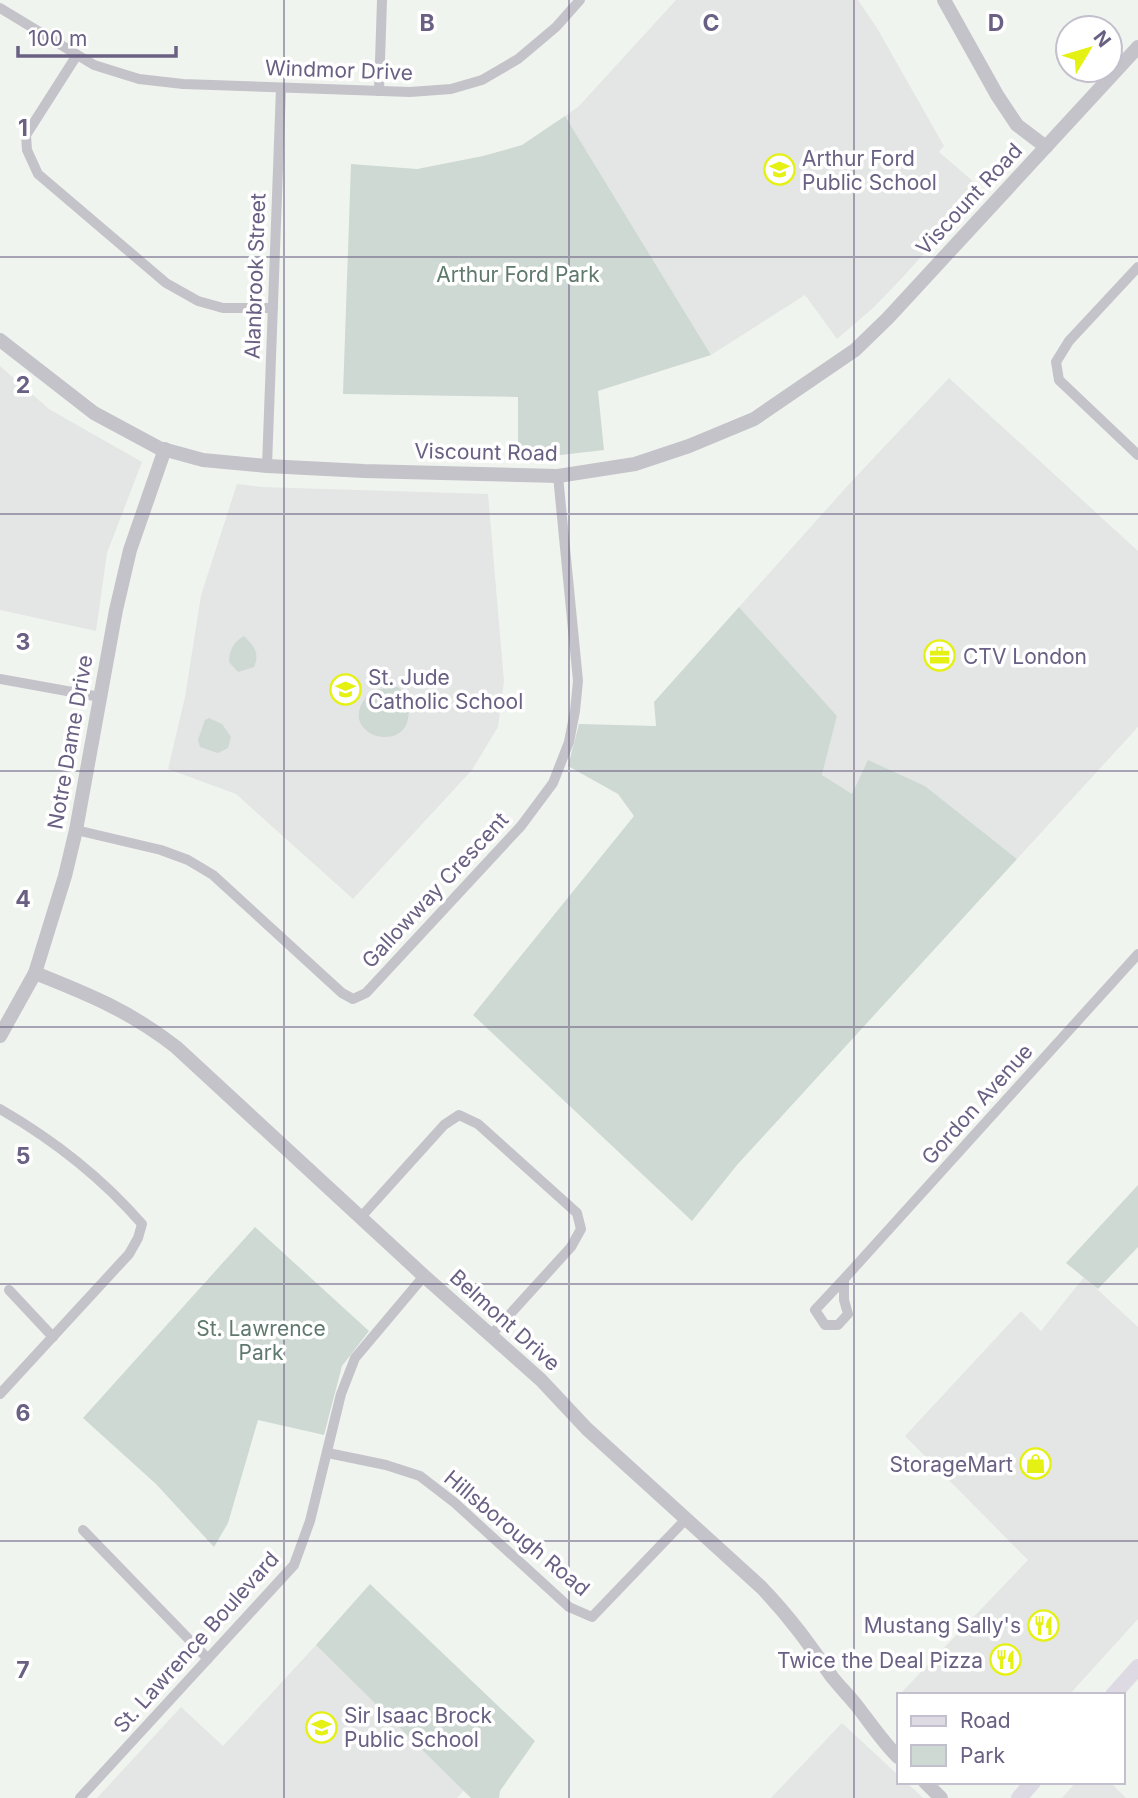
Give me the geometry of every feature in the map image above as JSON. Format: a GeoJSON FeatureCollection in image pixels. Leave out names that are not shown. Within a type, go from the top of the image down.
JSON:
{"type":"FeatureCollection","features":[{"type":"Feature","properties":{"kind":"main road"},"geometry":{"type":"LineString","coordinates":[[1115,1693],[1138,1667]]}},
{"type":"Feature","properties":{"kind":"main road"},"geometry":{"type":"LineString","coordinates":[[1019,1798],[1031,1784]]}},
{"type":"Feature","properties":{"kind":"street"},"geometry":{"type":"LineString","coordinates":[[379,91],[382,0]]}},
{"type":"Feature","properties":{"kind":"street","name":"Windmor Drive"},"geometry":{"type":"LineString","coordinates":[[0,8],[94,65],[139,79],[183,84],[410,92],[451,89],[482,80],[518,59],[556,27],[580,0]]}},
{"type":"Feature","properties":{"kind":"street"},"geometry":{"type":"LineString","coordinates":[[944,0],[997,95],[1017,125],[1046,146]]}},
{"type":"Feature","properties":{"kind":"street","name":"Viscount Road"},"geometry":{"type":"LineString","coordinates":[[0,340],[94,413],[165,449],[203,460],[267,466],[558,476],[635,464],[689,446],[754,418],[863,342],[1138,47]]}},
{"type":"Feature","properties":{"kind":"street"},"geometry":{"type":"LineString","coordinates":[[77,55],[26,135],[27,150],[38,174],[166,283],[198,301],[223,308],[273,308]]}},
{"type":"Feature","properties":{"kind":"street","name":"Alanbrook Street"},"geometry":{"type":"LineString","coordinates":[[267,466],[281,88]]}},
{"type":"Feature","properties":{"kind":"street"},"geometry":{"type":"LineString","coordinates":[[1138,267],[1069,341],[1056,362],[1059,380],[1138,455]]}},
{"type":"Feature","properties":{"kind":"street","name":"Notre Dame Drive"},"geometry":{"type":"LineString","coordinates":[[0,1036],[35,973],[65,876],[130,550],[165,449]]}},
{"type":"Feature","properties":{"kind":"street","name":"Gallowway Crescent"},"geometry":{"type":"LineString","coordinates":[[76,830],[161,850],[188,860],[213,875],[342,993],[354,999],[366,993],[521,826],[553,783],[569,742],[578,681],[558,476]]}},
{"type":"Feature","properties":{"kind":"street"},"geometry":{"type":"LineString","coordinates":[[0,679],[100,697]]}},
{"type":"Feature","properties":{"kind":"street","name":"Gordon Avenue"},"geometry":{"type":"LineString","coordinates":[[844,1279],[1138,954]]}},
{"type":"Feature","properties":{"kind":"street","name":"Belmont Drive"},"geometry":{"type":"LineString","coordinates":[[35,973],[92,996],[146,1024],[176,1047],[541,1380],[587,1429],[788,1614],[834,1679],[857,1705],[884,1744],[897,1756]]}},
{"type":"Feature","properties":{"kind":"street"},"geometry":{"type":"LineString","coordinates":[[0,1109],[34,1129],[77,1161],[142,1224],[129,1254],[0,1394]]}},
{"type":"Feature","properties":{"kind":"street"},"geometry":{"type":"LineString","coordinates":[[361,1217],[444,1125],[459,1115],[478,1124],[577,1213],[581,1229],[571,1247],[491,1335]]}},
{"type":"Feature","properties":{"kind":"street","name":"St. Lawrence Boulevard"},"geometry":{"type":"LineString","coordinates":[[80,1798],[294,1565],[310,1521],[341,1394],[355,1358],[424,1276]]}},
{"type":"Feature","properties":{"kind":"street"},"geometry":{"type":"LineString","coordinates":[[9,1290],[53,1337]]}},
{"type":"Feature","properties":{"kind":"street","name":"Hillsborough Road"},"geometry":{"type":"LineString","coordinates":[[328,1453],[386,1465],[420,1476],[455,1503],[569,1607],[592,1617],[686,1519]]}},
{"type":"Feature","properties":{"kind":"street"},"geometry":{"type":"LineString","coordinates":[[83,1531],[208,1659]]}},
{"type":"Feature","properties":{"kind":"street"},"geometry":{"type":"LineString","coordinates":[[927,1784],[941,1798]]}},
{"type":"Feature","properties":{"kind":"shaded area","name":"Arthur Ford Public School"},"geometry":{"type":"Polygon","coordinates":[[[676,0],[858,0],[877,28],[944,146],[939,152],[982,189],[873,308],[837,339],[805,295],[711,355],[565,116],[579,106],[676,0]]]}},
{"type":"Feature","properties":{"kind":"shaded area"},"geometry":{"type":"Polygon","coordinates":[[[0,366],[49,409],[142,462],[107,553],[96,631],[0,610],[0,366]]]}},
{"type":"Feature","properties":{"kind":"shaded area"},"geometry":{"type":"Polygon","coordinates":[[[949,378],[1138,551],[1138,727],[1017,859],[925,786],[868,761],[852,795],[822,775],[837,716],[739,607],[949,378]]]}},
{"type":"Feature","properties":{"kind":"shaded area","name":"St. Jude Catholic School"},"geometry":{"type":"Polygon","coordinates":[[[237,484],[488,494],[504,681],[498,727],[472,770],[353,899],[236,794],[168,769],[185,697],[201,595],[237,484]]]}},
{"type":"Feature","properties":{"kind":"shaded area"},"geometry":{"type":"Polygon","coordinates":[[[1084,1277],[1138,1327],[1138,1619],[1071,1693],[901,1693],[1028,1560],[905,1436],[1021,1311],[1041,1331],[1084,1277]]]}},
{"type":"Feature","properties":{"kind":"shaded area","name":"Sir Isaac Brock Public School"},"geometry":{"type":"Polygon","coordinates":[[[316,1645],[464,1790],[457,1798],[97,1798],[181,1707],[223,1746],[316,1645]]]}},
{"type":"Feature","properties":{"kind":"shaded area"},"geometry":{"type":"Polygon","coordinates":[[[842,1723],[897,1774],[897,1784],[908,1784],[923,1798],[771,1798],[842,1723]]]}},
{"type":"Feature","properties":{"kind":"shaded area"},"geometry":{"type":"Polygon","coordinates":[[[1074,1784],[1112,1784],[1126,1798],[1062,1798],[1074,1784]]]}},
{"type":"Feature","properties":{"kind":"green space","name":"Arthur Ford Park"},"geometry":{"type":"Polygon","coordinates":[[[565,116],[711,355],[598,391],[604,450],[518,460],[518,397],[343,394],[351,164],[417,169],[483,156],[522,145],[565,116]]]}},
{"type":"Feature","properties":{"kind":"green space"},"geometry":{"type":"Polygon","coordinates":[[[739,607],[837,716],[822,775],[852,794],[868,760],[925,786],[1017,859],[737,1165],[692,1221],[473,1015],[634,816],[618,794],[568,766],[579,724],[656,726],[654,702],[739,607]]]}},
{"type":"Feature","properties":{"kind":"green space"},"geometry":{"type":"Polygon","coordinates":[[[244,636],[255,650],[256,662],[254,667],[238,672],[229,662],[229,657],[233,646],[244,636]]]}},
{"type":"Feature","properties":{"kind":"green space"},"geometry":{"type":"Polygon","coordinates":[[[397,687],[405,692],[408,709],[404,729],[387,737],[368,732],[359,716],[364,700],[377,690],[397,687]]]}},
{"type":"Feature","properties":{"kind":"green space"},"geometry":{"type":"Polygon","coordinates":[[[209,718],[222,724],[231,737],[228,748],[218,753],[200,747],[198,740],[205,720],[209,718]]]}},
{"type":"Feature","properties":{"kind":"green space"},"geometry":{"type":"Polygon","coordinates":[[[1138,1185],[1138,1247],[1098,1289],[1066,1263],[1138,1185]]]}},
{"type":"Feature","properties":{"kind":"green space","name":"St. Lawrence Park"},"geometry":{"type":"Polygon","coordinates":[[[255,1227],[369,1331],[342,1366],[324,1435],[258,1420],[228,1523],[214,1547],[156,1484],[83,1418],[255,1227]]]}},
{"type":"Feature","properties":{"kind":"green space"},"geometry":{"type":"Polygon","coordinates":[[[370,1584],[535,1741],[500,1791],[499,1798],[471,1798],[316,1645],[370,1584]]]}},
{"type":"Feature","properties":{"kind":"place","name":"Arthur Ford Public School"},"geometry":{"type":"Point","coordinates":[779,170]}},
{"type":"Feature","properties":{"kind":"place","name":"CTV London"},"geometry":{"type":"Point","coordinates":[940,656]}},
{"type":"Feature","properties":{"kind":"place","name":"St. Jude Catholic School"},"geometry":{"type":"Point","coordinates":[345,689]}},
{"type":"Feature","properties":{"kind":"place","name":"StorageMart"},"geometry":{"type":"Point","coordinates":[1036,1464]}},
{"type":"Feature","properties":{"kind":"place","name":"Mustang Sally's"},"geometry":{"type":"Point","coordinates":[1044,1625]}},
{"type":"Feature","properties":{"kind":"place","name":"Twice the Deal Pizza"},"geometry":{"type":"Point","coordinates":[1006,1660]}},
{"type":"Feature","properties":{"kind":"place","name":"Sir Isaac Brock Public School"},"geometry":{"type":"Point","coordinates":[321,1727]}}]}
